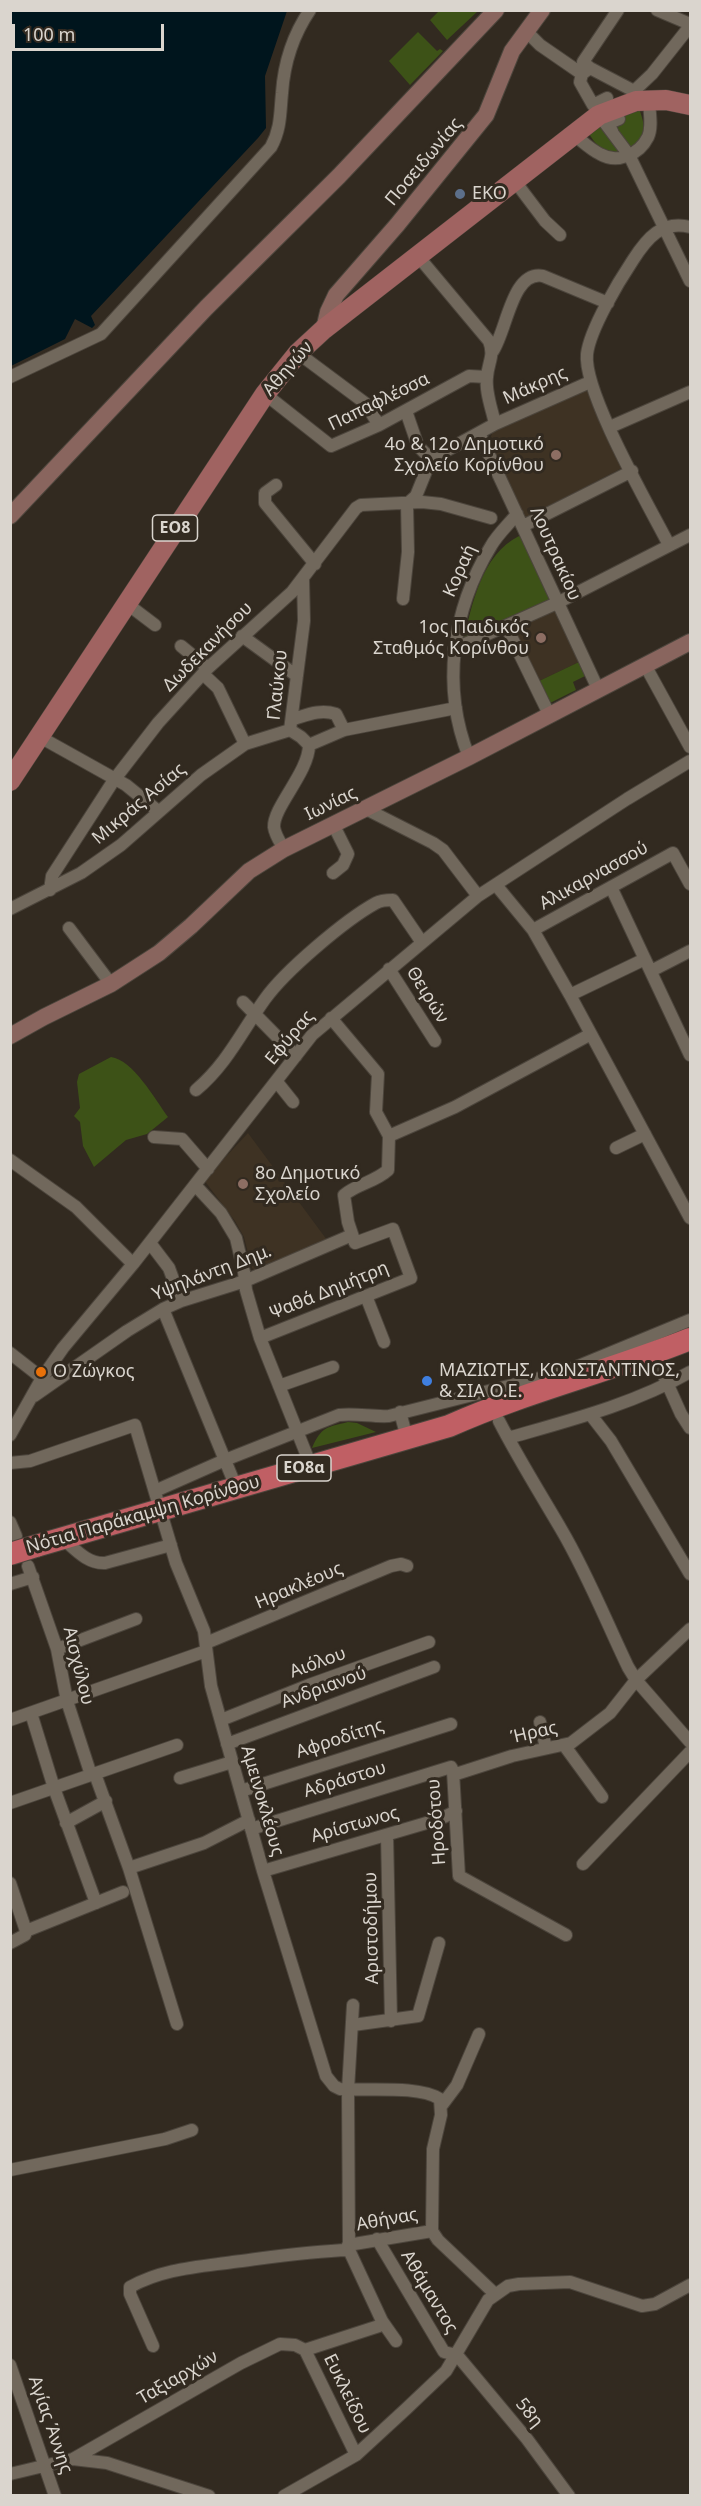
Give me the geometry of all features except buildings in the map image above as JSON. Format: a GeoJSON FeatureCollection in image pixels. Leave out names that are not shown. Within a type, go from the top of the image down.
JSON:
{"type":"FeatureCollection","features":[{"type":"Feature","properties":{"kind":"highway","name":"Νότια Παράκαμψη Κορίνθου"},"geometry":{"type":"LineString","coordinates":[[25,1556],[62,1538],[157,1500],[236,1487],[449,1426],[566,1377],[638,1360],[690,1339]]}},
{"type":"Feature","properties":{"kind":"highway","name":"Νότια Παράκαμψη Κορίνθου"},"geometry":{"type":"LineString","coordinates":[[449,1426],[504,1429],[608,1385],[690,1355]]}},
{"type":"Feature","properties":{"kind":"main road","name":"Αθηνών"},"geometry":{"type":"LineString","coordinates":[[10,781],[265,394],[298,353],[324,329],[573,134],[603,107],[639,97],[690,105]]}},
{"type":"Feature","properties":{"kind":"street"},"geometry":{"type":"LineString","coordinates":[[10,377],[101,334],[271,147],[278,135],[282,92],[292,44],[310,10]]}},
{"type":"Feature","properties":{"kind":"street"},"geometry":{"type":"LineString","coordinates":[[10,516],[206,308],[339,176],[496,10]]}},
{"type":"Feature","properties":{"kind":"street","name":"Ποσειδωνίας"},"geometry":{"type":"LineString","coordinates":[[324,329],[328,312],[336,295],[397,225],[486,115],[502,70],[512,51],[542,10]]}},
{"type":"Feature","properties":{"kind":"street"},"geometry":{"type":"LineString","coordinates":[[613,132],[603,107],[593,105],[580,82],[586,71],[584,58],[618,10]]}},
{"type":"Feature","properties":{"kind":"street"},"geometry":{"type":"LineString","coordinates":[[573,134],[601,155],[614,159],[629,155],[640,148],[648,136],[639,97],[652,74],[690,25],[657,10]]}},
{"type":"Feature","properties":{"kind":"street"},"geometry":{"type":"LineString","coordinates":[[526,31],[540,45],[639,97]]}},
{"type":"Feature","properties":{"kind":"street"},"geometry":{"type":"LineString","coordinates":[[619,119],[607,124],[629,155],[690,281]]}},
{"type":"Feature","properties":{"kind":"street"},"geometry":{"type":"LineString","coordinates":[[514,180],[545,221],[560,235]]}},
{"type":"Feature","properties":{"kind":"street"},"geometry":{"type":"LineString","coordinates":[[669,545],[590,382],[587,354],[608,303],[648,238],[664,227],[682,225],[690,227]]}},
{"type":"Feature","properties":{"kind":"street"},"geometry":{"type":"LineString","coordinates":[[417,255],[489,341],[493,351]]}},
{"type":"Feature","properties":{"kind":"street"},"geometry":{"type":"LineString","coordinates":[[495,424],[487,377],[493,351],[500,341],[519,286],[527,278],[536,275],[543,276],[608,303]]}},
{"type":"Feature","properties":{"kind":"street"},"geometry":{"type":"LineString","coordinates":[[298,353],[365,403],[379,425]]}},
{"type":"Feature","properties":{"kind":"street","name":"Παπαφλέσσα"},"geometry":{"type":"LineString","coordinates":[[265,394],[331,446],[379,425],[469,376],[487,377]]}},
{"type":"Feature","properties":{"kind":"street","name":"Μάκρης"},"geometry":{"type":"LineString","coordinates":[[431,459],[495,424],[590,382]]}},
{"type":"Feature","properties":{"kind":"street"},"geometry":{"type":"LineString","coordinates":[[610,427],[690,392]]}},
{"type":"Feature","properties":{"kind":"street"},"geometry":{"type":"LineString","coordinates":[[402,599],[408,552],[407,504],[416,496],[431,459],[418,446],[406,411]]}},
{"type":"Feature","properties":{"kind":"street","name":"Λουτρακίου"},"geometry":{"type":"LineString","coordinates":[[479,433],[556,603],[598,689]]}},
{"type":"Feature","properties":{"kind":"street"},"geometry":{"type":"LineString","coordinates":[[523,526],[632,471]]}},
{"type":"Feature","properties":{"kind":"street"},"geometry":{"type":"LineString","coordinates":[[276,486],[265,494],[265,503],[315,564]]}},
{"type":"Feature","properties":{"kind":"street","name":"Δωδεκανήσου"},"geometry":{"type":"LineString","coordinates":[[50,890],[52,876],[114,780],[158,723],[206,671],[291,592],[315,564],[356,508],[361,505],[422,502],[441,504],[491,518]]}},
{"type":"Feature","properties":{"kind":"street","name":"Κοραή"},"geometry":{"type":"LineString","coordinates":[[469,757],[463,741],[453,682],[454,649],[462,607],[491,545],[517,514]]}},
{"type":"Feature","properties":{"kind":"street"},"geometry":{"type":"LineString","coordinates":[[454,649],[556,603],[690,535]]}},
{"type":"Feature","properties":{"kind":"street","name":"Γλαύκου"},"geometry":{"type":"LineString","coordinates":[[303,578],[304,621],[292,725],[309,745]]}},
{"type":"Feature","properties":{"kind":"street"},"geometry":{"type":"LineString","coordinates":[[126,603],[154,625]]}},
{"type":"Feature","properties":{"kind":"street"},"geometry":{"type":"LineString","coordinates":[[506,626],[549,714]]}},
{"type":"Feature","properties":{"kind":"street"},"geometry":{"type":"LineString","coordinates":[[242,636],[297,676]]}},
{"type":"Feature","properties":{"kind":"street","name":"Ιωνίας"},"geometry":{"type":"LineString","coordinates":[[10,1036],[111,984],[159,953],[249,871],[284,849],[469,757],[690,642]]}},
{"type":"Feature","properties":{"kind":"street"},"geometry":{"type":"LineString","coordinates":[[181,646],[206,671],[218,688],[245,744]]}},
{"type":"Feature","properties":{"kind":"street"},"geometry":{"type":"LineString","coordinates":[[645,665],[690,747]]}},
{"type":"Feature","properties":{"kind":"street"},"geometry":{"type":"LineString","coordinates":[[284,849],[276,835],[275,820],[302,769],[309,745],[344,730],[456,708]]}},
{"type":"Feature","properties":{"kind":"street","name":"Μικράς Ασίας"},"geometry":{"type":"LineString","coordinates":[[10,909],[81,873],[121,845],[201,775],[245,744],[322,711],[336,714],[344,730]]}},
{"type":"Feature","properties":{"kind":"street"},"geometry":{"type":"LineString","coordinates":[[40,737],[126,785],[158,811]]}},
{"type":"Feature","properties":{"kind":"street","name":"Εφύρας"},"geometry":{"type":"LineString","coordinates":[[10,1435],[42,1378],[70,1339],[134,1264],[312,1035],[478,896],[690,761]]}},
{"type":"Feature","properties":{"kind":"street"},"geometry":{"type":"LineString","coordinates":[[366,809],[443,850],[478,896]]}},
{"type":"Feature","properties":{"kind":"street"},"geometry":{"type":"LineString","coordinates":[[333,824],[348,854],[343,865],[333,873]]}},
{"type":"Feature","properties":{"kind":"street","name":"Αλικαρνασσού"},"geometry":{"type":"LineString","coordinates":[[533,930],[673,853],[690,884]]}},
{"type":"Feature","properties":{"kind":"street"},"geometry":{"type":"LineString","coordinates":[[496,885],[533,930],[690,1218]]}},
{"type":"Feature","properties":{"kind":"street"},"geometry":{"type":"LineString","coordinates":[[610,887],[686,1039],[690,1054]]}},
{"type":"Feature","properties":{"kind":"street"},"geometry":{"type":"LineString","coordinates":[[196,1090],[223,1064],[265,1000],[293,969],[329,938],[376,903],[393,900],[422,941]]}},
{"type":"Feature","properties":{"kind":"street"},"geometry":{"type":"LineString","coordinates":[[69,928],[111,984]]}},
{"type":"Feature","properties":{"kind":"street"},"geometry":{"type":"LineString","coordinates":[[570,995],[690,951]]}},
{"type":"Feature","properties":{"kind":"street","name":"Θειρών"},"geometry":{"type":"LineString","coordinates":[[389,969],[435,1041]]}},
{"type":"Feature","properties":{"kind":"street"},"geometry":{"type":"LineString","coordinates":[[243,1002],[296,1056]]}},
{"type":"Feature","properties":{"kind":"street"},"geometry":{"type":"LineString","coordinates":[[331,1018],[378,1074],[376,1112],[389,1136],[388,1170],[344,1195],[351,1235]]}},
{"type":"Feature","properties":{"kind":"street"},"geometry":{"type":"LineString","coordinates":[[389,1136],[455,1107],[591,1034]]}},
{"type":"Feature","properties":{"kind":"street"},"geometry":{"type":"LineString","coordinates":[[277,1082],[293,1102]]}},
{"type":"Feature","properties":{"kind":"street"},"geometry":{"type":"LineString","coordinates":[[616,1148],[645,1134]]}},
{"type":"Feature","properties":{"kind":"street"},"geometry":{"type":"LineString","coordinates":[[154,1137],[182,1139],[208,1168]]}},
{"type":"Feature","properties":{"kind":"street"},"geometry":{"type":"LineString","coordinates":[[10,1160],[76,1207],[134,1264]]}},
{"type":"Feature","properties":{"kind":"street"},"geometry":{"type":"LineString","coordinates":[[196,1186],[229,1224],[236,1239],[260,1338],[311,1466]]}},
{"type":"Feature","properties":{"kind":"street","name":"Ψαθά Δημήτρη"},"geometry":{"type":"LineString","coordinates":[[260,1338],[411,1278],[393,1229],[355,1243],[351,1235]]}},
{"type":"Feature","properties":{"kind":"street","name":"Υψηλάντη Δημ."},"geometry":{"type":"LineString","coordinates":[[33,1397],[127,1331],[163,1310],[181,1301],[245,1281],[351,1235]]}},
{"type":"Feature","properties":{"kind":"street"},"geometry":{"type":"LineString","coordinates":[[150,1243],[170,1268],[181,1301]]}},
{"type":"Feature","properties":{"kind":"street"},"geometry":{"type":"LineString","coordinates":[[366,1296],[384,1342]]}},
{"type":"Feature","properties":{"kind":"street"},"geometry":{"type":"LineString","coordinates":[[163,1310],[236,1487]]}},
{"type":"Feature","properties":{"kind":"street"},"geometry":{"type":"LineString","coordinates":[[157,1500],[225,1460],[339,1415],[372,1417],[566,1377],[690,1320]]}},
{"type":"Feature","properties":{"kind":"street"},"geometry":{"type":"LineString","coordinates":[[10,1353],[42,1378]]}},
{"type":"Feature","properties":{"kind":"street"},"geometry":{"type":"LineString","coordinates":[[279,1386],[333,1367]]}},
{"type":"Feature","properties":{"kind":"street"},"geometry":{"type":"LineString","coordinates":[[690,1372],[666,1380],[646,1395],[590,1414],[504,1429],[516,1456],[561,1530],[636,1680],[690,1742]]}},
{"type":"Feature","properties":{"kind":"street"},"geometry":{"type":"LineString","coordinates":[[666,1380],[690,1428]]}},
{"type":"Feature","properties":{"kind":"street"},"geometry":{"type":"LineString","coordinates":[[400,1412],[407,1438]]}},
{"type":"Feature","properties":{"kind":"street"},"geometry":{"type":"LineString","coordinates":[[590,1414],[611,1441],[690,1574]]}},
{"type":"Feature","properties":{"kind":"street","name":"Αμεινοκλέους"},"geometry":{"type":"LineString","coordinates":[[10,1463],[30,1461],[135,1425],[184,1585],[200,1619],[211,1686],[263,1871],[326,2076],[334,2086],[348,2090]]}},
{"type":"Feature","properties":{"kind":"street","name":"Αισχύλου"},"geometry":{"type":"LineString","coordinates":[[10,1522],[25,1556],[57,1648],[67,1701],[129,1868],[177,2024]]}},
{"type":"Feature","properties":{"kind":"street"},"geometry":{"type":"LineString","coordinates":[[62,1538],[88,1560],[97,1564],[171,1545]]}},
{"type":"Feature","properties":{"kind":"street"},"geometry":{"type":"LineString","coordinates":[[10,1584],[25,1556]]}},
{"type":"Feature","properties":{"kind":"street","name":"Ηρακλέους"},"geometry":{"type":"LineString","coordinates":[[10,1720],[67,1701],[206,1647],[391,1566],[401,1564],[407,1566]]}},
{"type":"Feature","properties":{"kind":"street"},"geometry":{"type":"LineString","coordinates":[[57,1648],[136,1619]]}},
{"type":"Feature","properties":{"kind":"street","name":"Ήρας"},"geometry":{"type":"LineString","coordinates":[[452,1771],[571,1743],[610,1713],[636,1680],[690,1629]]}},
{"type":"Feature","properties":{"kind":"street","name":"Αιόλου"},"geometry":{"type":"LineString","coordinates":[[221,1720],[309,1685],[429,1642]]}},
{"type":"Feature","properties":{"kind":"street","name":"Ανδριανού"},"geometry":{"type":"LineString","coordinates":[[227,1744],[434,1667]]}},
{"type":"Feature","properties":{"kind":"street"},"geometry":{"type":"LineString","coordinates":[[31,1713],[54,1788],[96,1903]]}},
{"type":"Feature","properties":{"kind":"street"},"geometry":{"type":"LineString","coordinates":[[540,1722],[546,1749]]}},
{"type":"Feature","properties":{"kind":"street","name":"Αφροδίτης"},"geometry":{"type":"LineString","coordinates":[[241,1791],[451,1724]]}},
{"type":"Feature","properties":{"kind":"street"},"geometry":{"type":"LineString","coordinates":[[10,1803],[177,1745]]}},
{"type":"Feature","properties":{"kind":"street"},"geometry":{"type":"LineString","coordinates":[[564,1745],[602,1797]]}},
{"type":"Feature","properties":{"kind":"street"},"geometry":{"type":"LineString","coordinates":[[583,1864],[690,1752]]}},
{"type":"Feature","properties":{"kind":"street"},"geometry":{"type":"LineString","coordinates":[[180,1778],[232,1762]]}},
{"type":"Feature","properties":{"kind":"street","name":"Ηροδότου"},"geometry":{"type":"LineString","coordinates":[[452,1771],[459,1876],[566,1935]]}},
{"type":"Feature","properties":{"kind":"street","name":"Αδράστου"},"geometry":{"type":"LineString","coordinates":[[129,1868],[250,1825],[452,1771]]}},
{"type":"Feature","properties":{"kind":"street"},"geometry":{"type":"LineString","coordinates":[[66,1823],[106,1801]]}},
{"type":"Feature","properties":{"kind":"street","name":"Αρίστωνος"},"geometry":{"type":"LineString","coordinates":[[263,1871],[440,1819],[456,1812]]}},
{"type":"Feature","properties":{"kind":"street","name":"Αριστοδήμου"},"geometry":{"type":"LineString","coordinates":[[387,1835],[391,2021]]}},
{"type":"Feature","properties":{"kind":"street"},"geometry":{"type":"LineString","coordinates":[[10,1883],[26,1931]]}},
{"type":"Feature","properties":{"kind":"street"},"geometry":{"type":"LineString","coordinates":[[10,1942],[25,1935],[26,1931],[123,1892]]}},
{"type":"Feature","properties":{"kind":"street"},"geometry":{"type":"LineString","coordinates":[[353,2025],[418,2016],[439,1943]]}},
{"type":"Feature","properties":{"kind":"street"},"geometry":{"type":"LineString","coordinates":[[353,2005],[348,2090],[348,2247],[382,2321],[396,2341]]}},
{"type":"Feature","properties":{"kind":"street"},"geometry":{"type":"LineString","coordinates":[[479,2034],[458,2085],[442,2104],[433,2149],[432,2231],[438,2240],[495,2294]]}},
{"type":"Feature","properties":{"kind":"street"},"geometry":{"type":"LineString","coordinates":[[348,2090],[412,2092],[435,2096],[442,2104]]}},
{"type":"Feature","properties":{"kind":"street"},"geometry":{"type":"LineString","coordinates":[[10,2170],[165,2139],[192,2130]]}},
{"type":"Feature","properties":{"kind":"street","name":"Αθήνας"},"geometry":{"type":"LineString","coordinates":[[153,2346],[130,2294],[130,2287],[144,2280],[167,2272],[348,2247],[377,2239],[432,2231]]}},
{"type":"Feature","properties":{"kind":"street","name":"Αθάμαντος"},"geometry":{"type":"LineString","coordinates":[[377,2239],[444,2352],[457,2355]]}},
{"type":"Feature","properties":{"kind":"street"},"geometry":{"type":"LineString","coordinates":[[284,2496],[356,2455],[446,2371],[489,2300],[508,2286],[570,2282],[642,2306],[655,2304],[690,2285]]}},
{"type":"Feature","properties":{"kind":"street"},"geometry":{"type":"LineString","coordinates":[[305,2350],[379,2326],[382,2321]]}},
{"type":"Feature","properties":{"kind":"street","name":"Ταξιαρχών"},"geometry":{"type":"LineString","coordinates":[[73,2460],[241,2363],[280,2344],[295,2345],[305,2350]]}},
{"type":"Feature","properties":{"kind":"street","name":"Ευκλείδου"},"geometry":{"type":"LineString","coordinates":[[305,2350],[356,2455]]}},
{"type":"Feature","properties":{"kind":"street","name":"58η"},"geometry":{"type":"LineString","coordinates":[[457,2355],[527,2439],[569,2496]]}},
{"type":"Feature","properties":{"kind":"street","name":"Αγίας Άννης"},"geometry":{"type":"LineString","coordinates":[[10,2365],[55,2496]]}},
{"type":"Feature","properties":{"kind":"street"},"geometry":{"type":"LineString","coordinates":[[10,2474],[45,2464],[73,2460],[107,2463],[209,2496]]}},
{"type":"Feature","properties":{"kind":"shaded area","name":"4ο & 12ο Δημοτικό Σχολείο Κορίνθου"},"geometry":{"type":"Polygon","coordinates":[[[585,387],[624,467],[525,518],[489,443],[493,430],[585,387]]]}},
{"type":"Feature","properties":{"kind":"shaded area"},"geometry":{"type":"Polygon","coordinates":[[[555,609],[579,662],[537,682],[512,630],[555,609]]]}},
{"type":"Feature","properties":{"kind":"shaded area"},"geometry":{"type":"Polygon","coordinates":[[[248,1133],[327,1240],[255,1270],[252,1268],[244,1237],[235,1221],[204,1180],[248,1133]]]}},
{"type":"Feature","properties":{"kind":"green space"},"geometry":{"type":"Polygon","coordinates":[[[439,11],[478,11],[447,40],[430,20],[439,11]]]}},
{"type":"Feature","properties":{"kind":"green space"},"geometry":{"type":"Polygon","coordinates":[[[418,32],[437,51],[440,49],[443,51],[410,85],[389,61],[418,32]]]}},
{"type":"Feature","properties":{"kind":"green space"},"geometry":{"type":"Polygon","coordinates":[[[631,111],[640,111],[644,128],[642,137],[634,147],[614,152],[597,145],[589,134],[602,124],[631,111]]]}},
{"type":"Feature","properties":{"kind":"green space"},"geometry":{"type":"Polygon","coordinates":[[[519,536],[525,542],[550,599],[463,642],[470,612],[487,568],[506,544],[519,536]]]}},
{"type":"Feature","properties":{"kind":"green space"},"geometry":{"type":"Polygon","coordinates":[[[579,662],[585,676],[573,682],[576,690],[548,704],[537,682],[579,662]]]}},
{"type":"Feature","properties":{"kind":"green space"},"geometry":{"type":"Polygon","coordinates":[[[111,1057],[127,1065],[135,1073],[168,1117],[147,1134],[126,1140],[94,1167],[83,1146],[80,1122],[74,1116],[80,1108],[77,1082],[79,1074],[111,1057]]]}},
{"type":"Feature","properties":{"kind":"green space"},"geometry":{"type":"Polygon","coordinates":[[[348,1422],[357,1423],[376,1432],[312,1448],[318,1436],[326,1429],[348,1422]]]}},
{"type":"Feature","properties":{"kind":"water"},"geometry":{"type":"Polygon","coordinates":[[[11,10],[287,11],[265,76],[266,128],[91,316],[95,325],[92,328],[75,319],[65,339],[11,366],[11,10]]]}},
{"type":"Feature","properties":{"kind":"tunnel"},"geometry":{"type":"LineString","coordinates":[[655,1349],[664,1376]]}},
{"type":"Feature","properties":{"kind":"place","name":"EKO"},"geometry":{"type":"Point","coordinates":[460,194]}},
{"type":"Feature","properties":{"kind":"place","name":"4ο & 12ο Δημοτικό Σχολείο Κορίνθου"},"geometry":{"type":"Point","coordinates":[556,455]}},
{"type":"Feature","properties":{"kind":"place","name":"1ος Παιδικός Σταθμός Κορίνθου"},"geometry":{"type":"Point","coordinates":[541,638]}},
{"type":"Feature","properties":{"kind":"place","name":"8ο Δημοτικό Σχολείο"},"geometry":{"type":"Point","coordinates":[243,1184]}},
{"type":"Feature","properties":{"kind":"place","name":"Ο Ζώγκος"},"geometry":{"type":"Point","coordinates":[41,1372]}},
{"type":"Feature","properties":{"kind":"place","name":"ΜΑΖΙΩΤΗΣ, ΚΩΝΣΤΑΝΤΙΝΟΣ, & ΣΙΑ Ο.Ε."},"geometry":{"type":"Point","coordinates":[427,1381]}}]}
